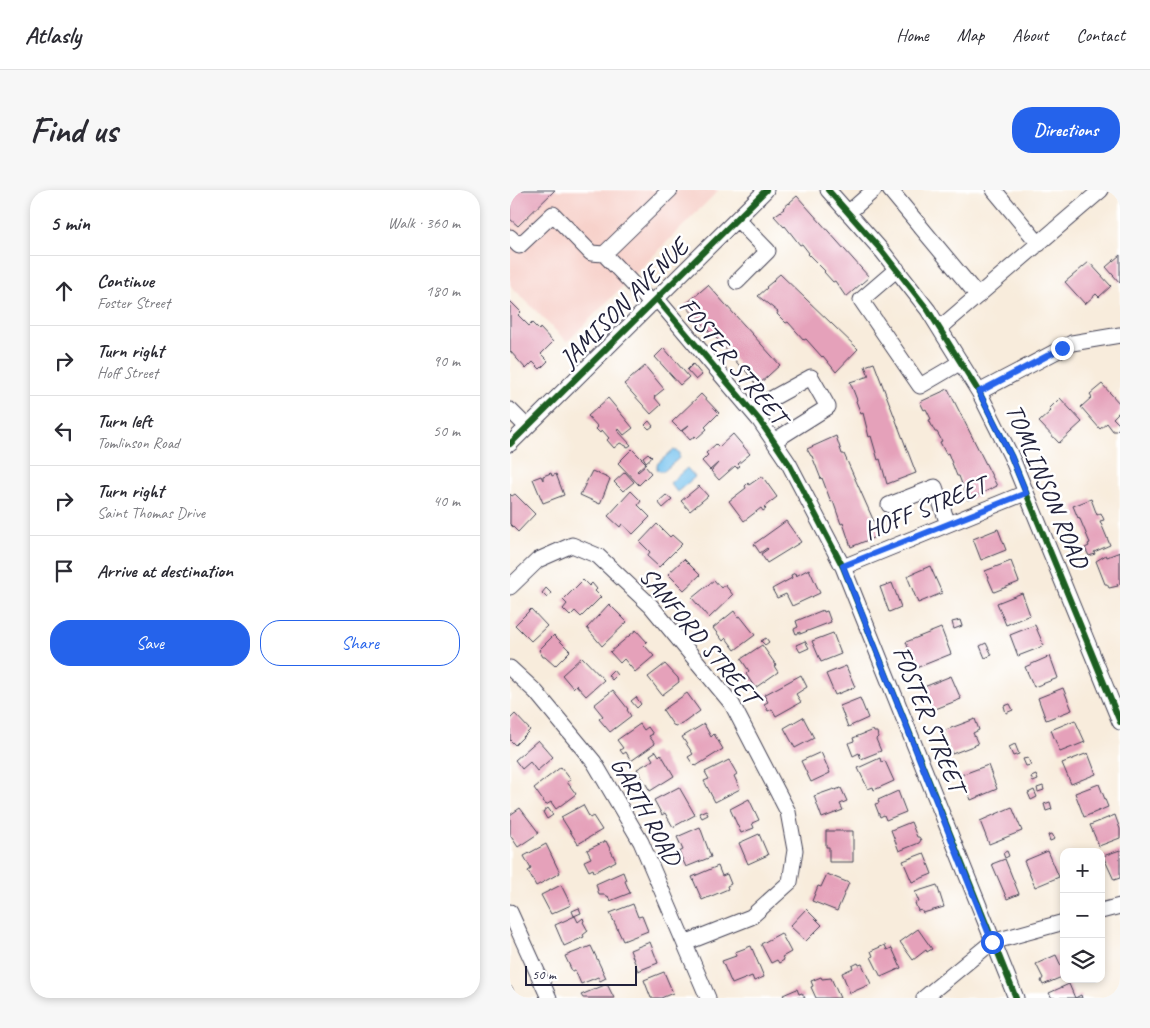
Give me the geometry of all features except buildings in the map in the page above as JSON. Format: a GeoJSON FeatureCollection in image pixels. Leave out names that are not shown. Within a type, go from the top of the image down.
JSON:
{"type":"FeatureCollection","features":[{"type":"Feature","properties":{"kind":"street"},"geometry":{"type":"LineString","coordinates":[[510,237],[519,246],[553,214],[591,252],[604,254],[670,190]]}},
{"type":"Feature","properties":{"kind":"street","name":"JAMISON AVENUE"},"geometry":{"type":"LineString","coordinates":[[510,444],[766,190]]}},
{"type":"Feature","properties":{"kind":"street","name":"TOMLINSON ROAD"},"geometry":{"type":"LineString","coordinates":[[828,190],[896,269],[940,328],[979,392],[1007,448],[1120,722]]}},
{"type":"Feature","properties":{"kind":"street"},"geometry":{"type":"LineString","coordinates":[[848,213],[874,190]]}},
{"type":"Feature","properties":{"kind":"street"},"geometry":{"type":"LineString","coordinates":[[890,190],[978,296]]}},
{"type":"Feature","properties":{"kind":"street"},"geometry":{"type":"LineString","coordinates":[[994,190],[1039,244]]}},
{"type":"Feature","properties":{"kind":"street"},"geometry":{"type":"LineString","coordinates":[[940,328],[1101,190]]}},
{"type":"Feature","properties":{"kind":"street"},"geometry":{"type":"LineString","coordinates":[[737,219],[768,251],[737,282]]}},
{"type":"Feature","properties":{"kind":"street","name":"FOSTER STREET"},"geometry":{"type":"LineString","coordinates":[[604,254],[654,302],[751,410],[789,464],[843,566],[1016,998]]}},
{"type":"Feature","properties":{"kind":"street"},"geometry":{"type":"LineString","coordinates":[[896,269],[861,300],[920,386],[961,362]]}},
{"type":"Feature","properties":{"kind":"street"},"geometry":{"type":"LineString","coordinates":[[979,392],[1072,343],[1120,335]]}},
{"type":"Feature","properties":{"kind":"street"},"geometry":{"type":"LineString","coordinates":[[751,410],[811,377],[828,407],[774,441]]}},
{"type":"Feature","properties":{"kind":"street"},"geometry":{"type":"LineString","coordinates":[[510,410],[527,427]]}},
{"type":"Feature","properties":{"kind":"street"},"geometry":{"type":"LineString","coordinates":[[889,505],[935,487],[948,524]]}},
{"type":"Feature","properties":{"kind":"street","name":"HOFF STREET"},"geometry":{"type":"LineString","coordinates":[[843,566],[1026,493]]}},
{"type":"Feature","properties":{"kind":"street","name":"SANFORD STREET"},"geometry":{"type":"LineString","coordinates":[[510,587],[538,560],[572,545],[598,556],[650,606],[732,704],[788,812],[795,850],[790,882],[751,917],[685,943]]}},
{"type":"Feature","properties":{"kind":"street","name":"GARTH ROAD"},"geometry":{"type":"LineString","coordinates":[[510,668],[536,692],[594,762],[641,842],[708,998]]}},
{"type":"Feature","properties":{"kind":"street"},"geometry":{"type":"LineString","coordinates":[[1105,910],[1120,906]]}},
{"type":"Feature","properties":{"kind":"street"},"geometry":{"type":"LineString","coordinates":[[510,912],[548,998]]}},
{"type":"Feature","properties":{"kind":"street"},"geometry":{"type":"LineString","coordinates":[[924,998],[992,942],[1060,923]]}},
{"type":"Feature","properties":{"kind":"shaded area"},"geometry":{"type":"Polygon","coordinates":[[[510,190],[719,190],[567,342],[510,285],[510,190]]]}},
{"type":"Feature","properties":{"kind":"water"},"geometry":{"type":"Polygon","coordinates":[[[673,450],[679,452],[679,458],[664,471],[659,471],[657,464],[673,450]]]}},
{"type":"Feature","properties":{"kind":"water"},"geometry":{"type":"Polygon","coordinates":[[[687,468],[695,477],[677,492],[670,483],[687,468]]]}},
{"type":"Feature","properties":{"kind":"cycle path"},"geometry":{"type":"LineString","coordinates":[[510,444],[766,190]]}},
{"type":"Feature","properties":{"kind":"cycle path"},"geometry":{"type":"LineString","coordinates":[[828,190],[882,251],[928,310],[979,392],[1011,456],[1120,722]]}},
{"type":"Feature","properties":{"kind":"cycle path"},"geometry":{"type":"LineString","coordinates":[[657,299],[760,421],[789,464],[843,567],[1016,998]]}},
{"type":"Feature","properties":{"kind":"route"},"geometry":{"type":"LineString","coordinates":[[992,942],[843,566],[1026,493],[1011,456],[979,392],[1062,348]]}}]}
